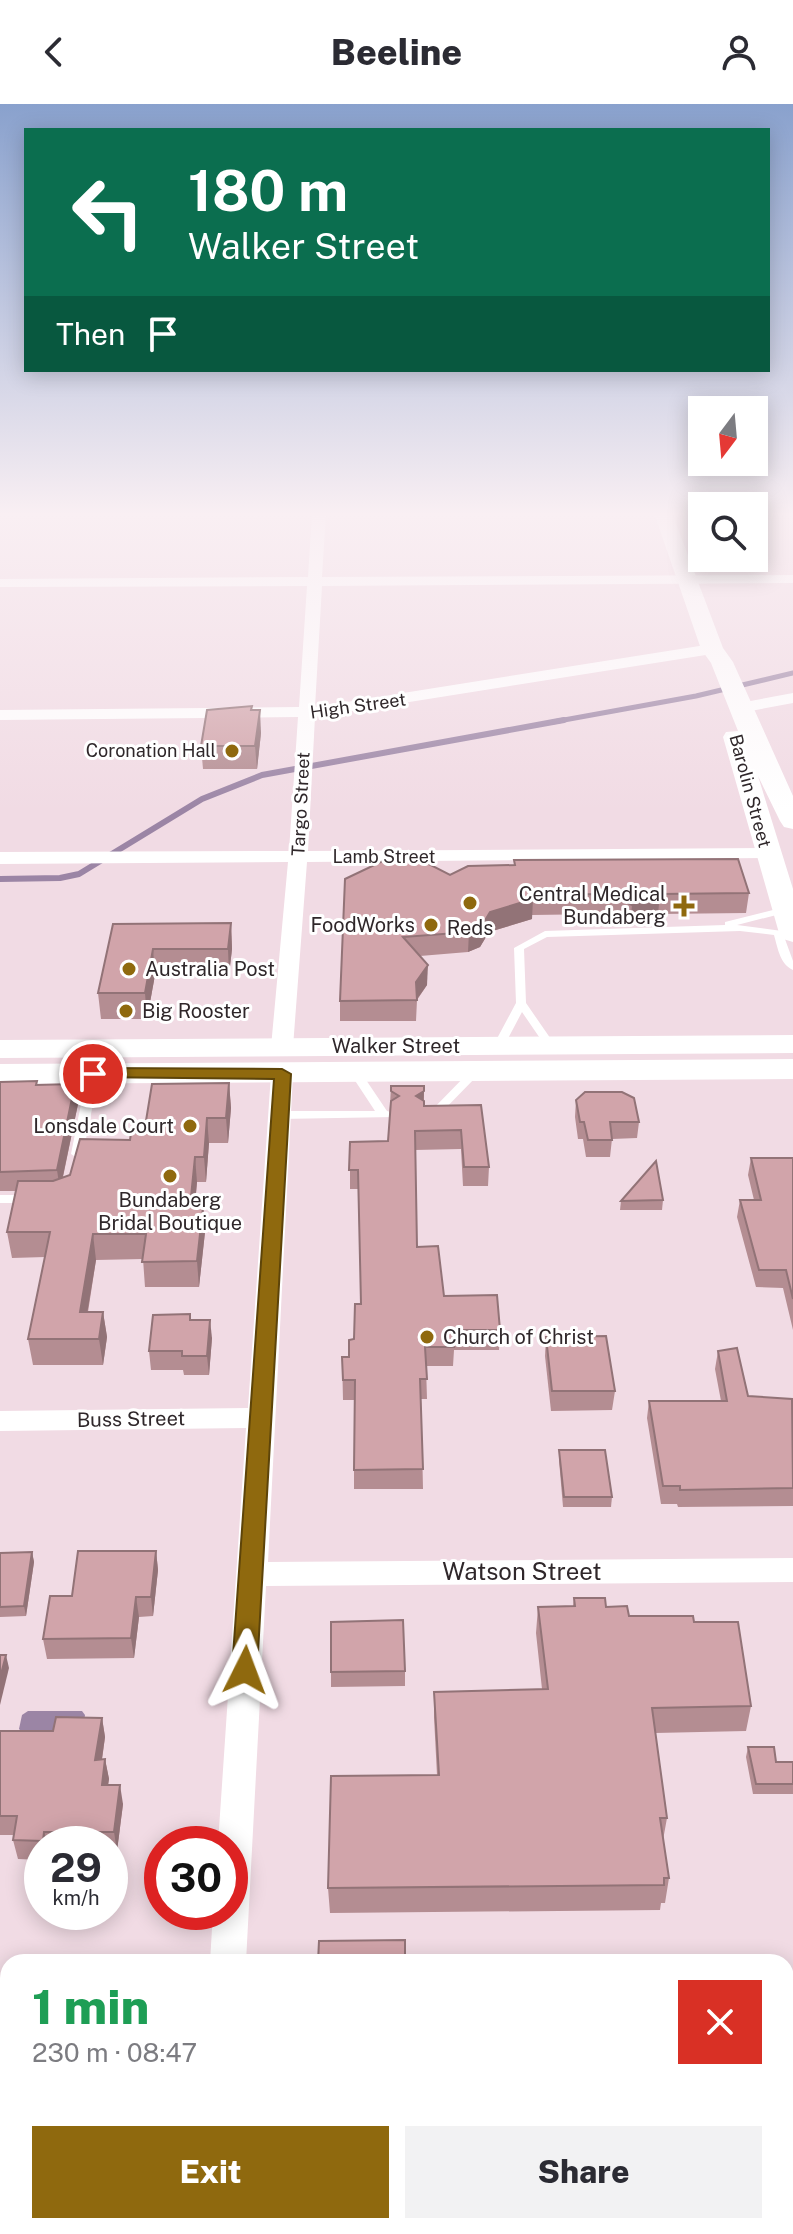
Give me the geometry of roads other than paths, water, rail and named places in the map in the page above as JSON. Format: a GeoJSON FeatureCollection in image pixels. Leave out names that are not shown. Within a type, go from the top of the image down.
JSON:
{"type":"FeatureCollection","features":[{"type":"Feature","properties":{"kind":"main road","name":"Barolin Street"},"geometry":{"type":"LineString","coordinates":[[699,612],[712,649],[711,662],[793,821]]}},
{"type":"Feature","properties":{"kind":"main road","name":"Barolin Street"},"geometry":{"type":"LineString","coordinates":[[730,694],[767,854],[789,922]]}},
{"type":"Feature","properties":{"kind":"main road"},"geometry":{"type":"LineString","coordinates":[[767,854],[777,850],[782,831],[767,791],[771,778]]}},
{"type":"Feature","properties":{"kind":"main road","name":"Walker Street"},"geometry":{"type":"LineString","coordinates":[[490,1063],[550,1045],[793,1044]]}},
{"type":"Feature","properties":{"kind":"main road"},"geometry":{"type":"LineString","coordinates":[[282,1060],[490,1063]]}},
{"type":"Feature","properties":{"kind":"main road","name":"Walker Street"},"geometry":{"type":"LineString","coordinates":[[1,1070],[95,1061],[282,1060],[356,1073],[490,1063],[793,1069]]}},
{"type":"Feature","properties":{"kind":"street","name":"Targo Street"},"geometry":{"type":"LineString","coordinates":[[228,1954],[282,1060],[313,612]]}},
{"type":"Feature","properties":{"kind":"street","name":"High Street"},"geometry":{"type":"LineString","coordinates":[[0,715],[305,714],[712,649]]}},
{"type":"Feature","properties":{"kind":"street"},"geometry":{"type":"LineString","coordinates":[[730,694],[793,698]]}},
{"type":"Feature","properties":{"kind":"street","name":"Lamb Street"},"geometry":{"type":"LineString","coordinates":[[0,858],[767,854]]}},
{"type":"Feature","properties":{"kind":"street","name":"Buss Street"},"geometry":{"type":"LineString","coordinates":[[0,1421],[262,1418]]}},
{"type":"Feature","properties":{"kind":"street","name":"Watson Street"},"geometry":{"type":"LineString","coordinates":[[250,1574],[793,1570]]}},
{"type":"Feature","properties":{"kind":"lane"},"geometry":{"type":"LineString","coordinates":[[723,928],[732,922],[789,922]]}},
{"type":"Feature","properties":{"kind":"lane"},"geometry":{"type":"LineString","coordinates":[[425,1115],[436,1115],[490,1063],[521,1003],[519,948],[545,934],[723,928],[778,933],[787,961],[793,967]]}},
{"type":"Feature","properties":{"kind":"lane"},"geometry":{"type":"LineString","coordinates":[[521,1003],[550,1045]]}},
{"type":"Feature","properties":{"kind":"lane"},"geometry":{"type":"LineString","coordinates":[[76,1163],[95,1061]]}},
{"type":"Feature","properties":{"kind":"lane"},"geometry":{"type":"LineString","coordinates":[[280,1115],[386,1115],[356,1073]]}},
{"type":"Feature","properties":{"kind":"lane"},"geometry":{"type":"LineString","coordinates":[[0,1199],[43,1199]]}},
{"type":"Feature","properties":{"kind":"waterway"},"geometry":{"type":"LineString","coordinates":[[564,720],[696,696],[793,673]]}},
{"type":"Feature","properties":{"kind":"waterway"},"geometry":{"type":"LineString","coordinates":[[0,879],[60,878],[79,874],[202,799],[262,775],[564,720]]}},
{"type":"Feature","properties":{"kind":"waterway"},"geometry":{"type":"LineString","coordinates":[[553,722],[564,720]]}},
{"type":"Feature","properties":{"kind":"place","name":"Coronation Hall"},"geometry":{"type":"Point","coordinates":[232,751]}},
{"type":"Feature","properties":{"kind":"place","name":"Reds"},"geometry":{"type":"Point","coordinates":[470,903]}},
{"type":"Feature","properties":{"kind":"place","name":"Central Medical Bundaberg"},"geometry":{"type":"Point","coordinates":[684,906]}},
{"type":"Feature","properties":{"kind":"place","name":"FoodWorks"},"geometry":{"type":"Point","coordinates":[431,925]}},
{"type":"Feature","properties":{"kind":"place","name":"Australia Post"},"geometry":{"type":"Point","coordinates":[129,969]}},
{"type":"Feature","properties":{"kind":"place","name":"Big Rooster"},"geometry":{"type":"Point","coordinates":[126,1011]}},
{"type":"Feature","properties":{"kind":"place","name":"Lonsdale Court"},"geometry":{"type":"Point","coordinates":[190,1126]}},
{"type":"Feature","properties":{"kind":"place","name":"Bundaberg Bridal Boutique"},"geometry":{"type":"Point","coordinates":[170,1176]}},
{"type":"Feature","properties":{"kind":"place","name":"Church of Christ"},"geometry":{"type":"Point","coordinates":[427,1337]}}]}
